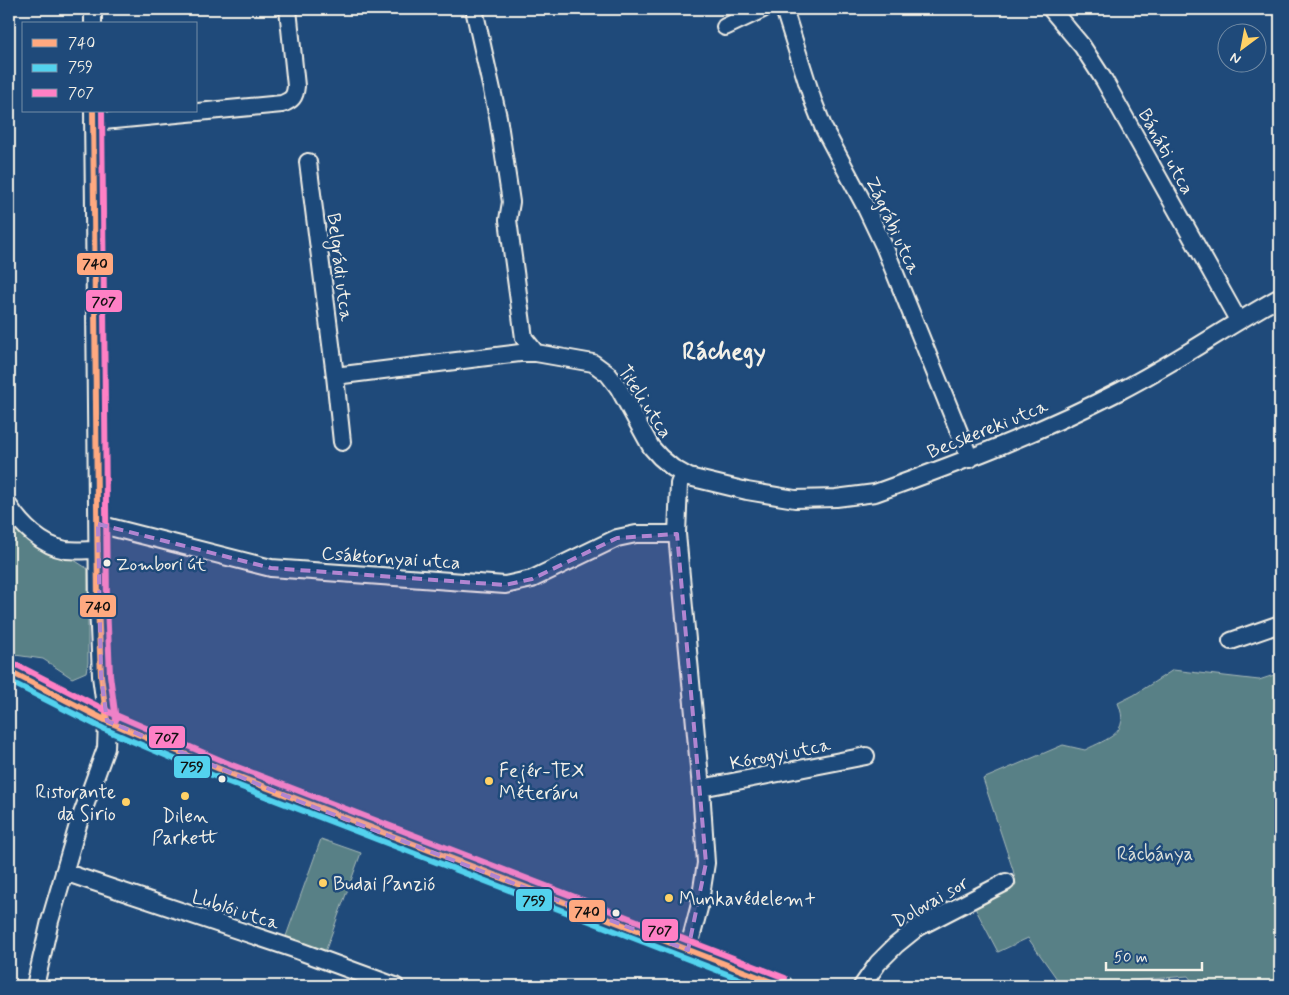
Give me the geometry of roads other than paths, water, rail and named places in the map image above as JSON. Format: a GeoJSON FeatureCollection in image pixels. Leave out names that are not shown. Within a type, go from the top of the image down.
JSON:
{"type":"FeatureCollection","features":[{"type":"Feature","properties":{"kind":"main road"},"geometry":{"type":"LineString","coordinates":[[9,671],[106,721],[298,801],[782,986]]}},
{"type":"Feature","properties":{"kind":"street"},"geometry":{"type":"LineString","coordinates":[[93,9],[93,22]]}},
{"type":"Feature","properties":{"kind":"street"},"geometry":{"type":"LineString","coordinates":[[198,110],[282,104],[291,101],[295,95],[296,86],[288,9]]}},
{"type":"Feature","properties":{"kind":"street"},"geometry":{"type":"LineString","coordinates":[[474,9],[498,117],[511,202],[508,220],[524,338],[536,353]]}},
{"type":"Feature","properties":{"kind":"street"},"geometry":{"type":"LineString","coordinates":[[725,27],[763,9]]}},
{"type":"Feature","properties":{"kind":"street","name":"Zágrábi utca"},"geometry":{"type":"LineString","coordinates":[[784,9],[813,101],[824,129],[884,246],[970,459]]}},
{"type":"Feature","properties":{"kind":"street","name":"Bánáti utca"},"geometry":{"type":"LineString","coordinates":[[1050,9],[1082,46],[1104,80],[1238,320]]}},
{"type":"Feature","properties":{"kind":"street"},"geometry":{"type":"LineString","coordinates":[[35,986],[50,921],[78,825],[106,748],[106,721],[101,676],[98,550],[93,117],[166,112]]}},
{"type":"Feature","properties":{"kind":"street","name":"Belgrádi utca"},"geometry":{"type":"LineString","coordinates":[[308,162],[342,442]]}},
{"type":"Feature","properties":{"kind":"street","name":"Becskereki utca"},"geometry":{"type":"LineString","coordinates":[[683,474],[688,477],[795,499],[836,498],[875,493],[970,459],[1074,414],[1161,369],[1238,320],[1280,298]]}},
{"type":"Feature","properties":{"kind":"street"},"geometry":{"type":"LineString","coordinates":[[335,376],[520,353],[536,353]]}},
{"type":"Feature","properties":{"kind":"street","name":"Titeli utca"},"geometry":{"type":"LineString","coordinates":[[536,353],[593,363],[608,374],[618,387],[651,447],[660,458],[683,474]]}},
{"type":"Feature","properties":{"kind":"street"},"geometry":{"type":"LineString","coordinates":[[683,474],[679,484],[677,534],[702,788],[706,863],[699,908],[688,950]]}},
{"type":"Feature","properties":{"kind":"street"},"geometry":{"type":"LineString","coordinates":[[9,506],[30,531],[46,541],[64,549],[98,550]]}},
{"type":"Feature","properties":{"kind":"street","name":"Csáktornyai utca"},"geometry":{"type":"LineString","coordinates":[[98,524],[271,568],[505,585],[532,579],[617,538],[636,534],[677,534]]}},
{"type":"Feature","properties":{"kind":"street"},"geometry":{"type":"LineString","coordinates":[[1231,641],[1280,624]]}},
{"type":"Feature","properties":{"kind":"street","name":"Kórogyi utca"},"geometry":{"type":"LineString","coordinates":[[702,788],[866,756]]}},
{"type":"Feature","properties":{"kind":"street","name":"Lublói utca"},"geometry":{"type":"LineString","coordinates":[[64,872],[294,949],[395,986]]}},
{"type":"Feature","properties":{"kind":"street","name":"Dolovai sor"},"geometry":{"type":"LineString","coordinates":[[862,986],[878,963],[896,944],[917,928],[1006,882]]}},
{"type":"Feature","properties":{"kind":"place","name":"Zombori út"},"geometry":{"type":"Point","coordinates":[107,563]}},
{"type":"Feature","properties":{"kind":"place","name":"Fejér-TEX Méteráru"},"geometry":{"type":"Point","coordinates":[489,781]}},
{"type":"Feature","properties":{"kind":"place","name":"Dilen Parkett"},"geometry":{"type":"Point","coordinates":[185,796]}},
{"type":"Feature","properties":{"kind":"place","name":"Ristorante da Sirio"},"geometry":{"type":"Point","coordinates":[126,802]}},
{"type":"Feature","properties":{"kind":"place","name":"Budai Panzió"},"geometry":{"type":"Point","coordinates":[323,883]}},
{"type":"Feature","properties":{"kind":"place","name":"Munkavédelem+"},"geometry":{"type":"Point","coordinates":[669,898]}},
{"type":"Feature","properties":{"kind":"district","name":"Ráchegy"},"geometry":{"type":"Point","coordinates":[724,351]}},
{"type":"Feature","properties":{"kind":"park label","name":"Rácbánya"},"geometry":{"type":"Point","coordinates":[1155,853]}}]}
